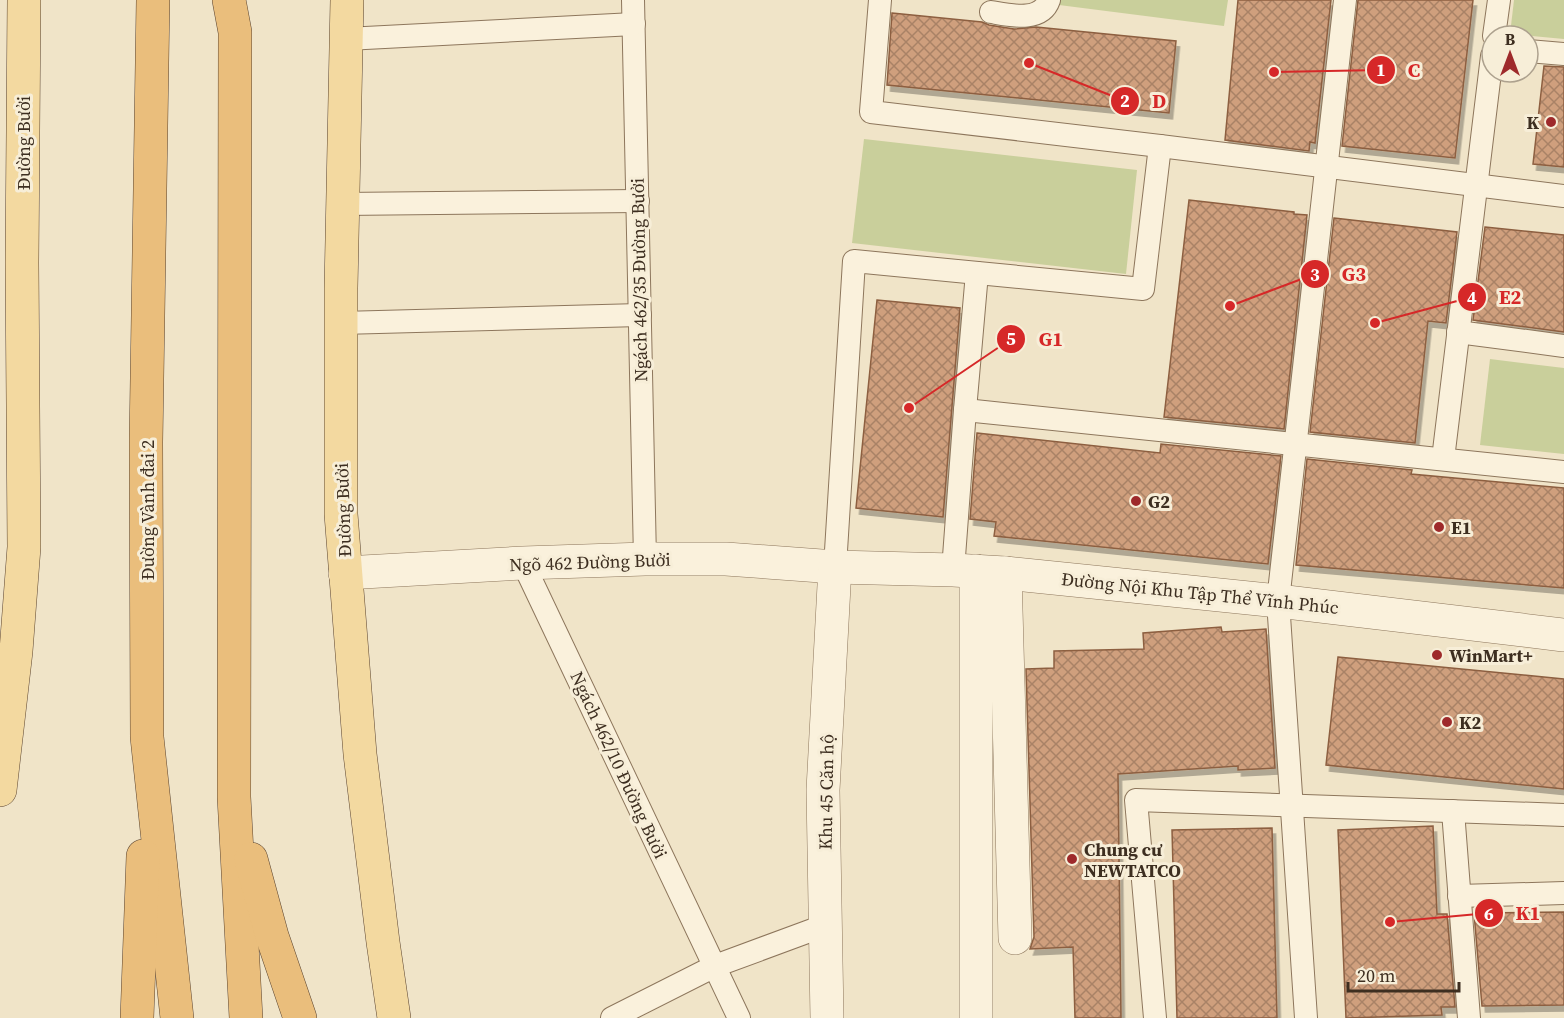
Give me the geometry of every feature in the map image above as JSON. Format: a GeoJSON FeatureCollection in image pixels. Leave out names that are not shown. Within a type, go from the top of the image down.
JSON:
{"type":"FeatureCollection","features":[{"type":"Feature","properties":{"kind":"highway"},"geometry":{"type":"LineString","coordinates":[[229,0],[235,32],[234,797],[246,1018]]}},
{"type":"Feature","properties":{"kind":"highway"},"geometry":{"type":"LineString","coordinates":[[235,32],[246,0]]}},
{"type":"Feature","properties":{"kind":"highway","name":"Đường Vành đai 2"},"geometry":{"type":"LineString","coordinates":[[150,5],[146,442],[147,737],[177,1018]]}},
{"type":"Feature","properties":{"kind":"highway"},"geometry":{"type":"LineString","coordinates":[[137,1018],[147,737]]}},
{"type":"Feature","properties":{"kind":"highway"},"geometry":{"type":"LineString","coordinates":[[234,797],[272,936],[300,1018]]}},
{"type":"Feature","properties":{"kind":"main road","name":"Đường Bưởi"},"geometry":{"type":"LineString","coordinates":[[0,789],[16,651],[24,547],[22,252],[24,0]]}},
{"type":"Feature","properties":{"kind":"main road","name":"Đường Bưởi"},"geometry":{"type":"LineString","coordinates":[[347,0],[340,323],[341,514],[360,754],[394,1018]]}},
{"type":"Feature","properties":{"kind":"street","name":"Ngõ 462 Đường Bưởi"},"geometry":{"type":"LineString","coordinates":[[345,573],[645,559],[726,559],[835,567]]}},
{"type":"Feature","properties":{"kind":"street","name":"Đường Nội Khu Tập Thể Vĩnh Phúc"},"geometry":{"type":"LineString","coordinates":[[835,567],[978,571],[1278,600],[1564,635]]}},
{"type":"Feature","properties":{"kind":"street","name":"Khu 45 Căn hộ"},"geometry":{"type":"LineString","coordinates":[[827,1018],[823,790],[835,567]]}},
{"type":"Feature","properties":{"kind":"street"},"geometry":{"type":"LineString","coordinates":[[978,571],[1015,938]]}},
{"type":"Feature","properties":{"kind":"street"},"geometry":{"type":"LineString","coordinates":[[976,1018],[978,571]]}},
{"type":"Feature","properties":{"kind":"lane","name":"Ngách 462/35 Đường Bưởi"},"geometry":{"type":"LineString","coordinates":[[633,0],[645,559]]}},
{"type":"Feature","properties":{"kind":"lane"},"geometry":{"type":"LineString","coordinates":[[880,0],[871,112],[1564,196]]}},
{"type":"Feature","properties":{"kind":"lane"},"geometry":{"type":"LineString","coordinates":[[991,12],[1034,15],[1047,6],[1049,0]]}},
{"type":"Feature","properties":{"kind":"lane"},"geometry":{"type":"LineString","coordinates":[[1306,1018],[1278,600],[1345,0]]}},
{"type":"Feature","properties":{"kind":"lane"},"geometry":{"type":"LineString","coordinates":[[1496,24],[1499,0]]}},
{"type":"Feature","properties":{"kind":"lane"},"geometry":{"type":"LineString","coordinates":[[346,39],[634,24]]}},
{"type":"Feature","properties":{"kind":"lane"},"geometry":{"type":"LineString","coordinates":[[1540,52],[1564,54]]}},
{"type":"Feature","properties":{"kind":"lane"},"geometry":{"type":"LineString","coordinates":[[1443,459],[1489,84]]}},
{"type":"Feature","properties":{"kind":"lane"},"geometry":{"type":"LineString","coordinates":[[835,567],[854,261],[1143,289],[1160,146]]}},
{"type":"Feature","properties":{"kind":"lane"},"geometry":{"type":"LineString","coordinates":[[342,204],[638,201]]}},
{"type":"Feature","properties":{"kind":"lane"},"geometry":{"type":"LineString","coordinates":[[977,273],[965,410],[978,571]]}},
{"type":"Feature","properties":{"kind":"lane"},"geometry":{"type":"LineString","coordinates":[[340,323],[640,315]]}},
{"type":"Feature","properties":{"kind":"lane"},"geometry":{"type":"LineString","coordinates":[[1458,332],[1564,346]]}},
{"type":"Feature","properties":{"kind":"lane"},"geometry":{"type":"LineString","coordinates":[[965,410],[1564,472]]}},
{"type":"Feature","properties":{"kind":"lane","name":"Ngách 462/10 Đường Bưởi"},"geometry":{"type":"LineString","coordinates":[[523,563],[739,1018]]}},
{"type":"Feature","properties":{"kind":"lane"},"geometry":{"type":"LineString","coordinates":[[1155,1018],[1136,800],[1564,815]]}},
{"type":"Feature","properties":{"kind":"lane"},"geometry":{"type":"LineString","coordinates":[[1453,811],[1468,1018]]}},
{"type":"Feature","properties":{"kind":"lane"},"geometry":{"type":"LineString","coordinates":[[1460,896],[1564,893]]}},
{"type":"Feature","properties":{"kind":"lane"},"geometry":{"type":"LineString","coordinates":[[612,1018],[715,966],[826,925]]}},
{"type":"Feature","properties":{"kind":"green space"},"geometry":{"type":"Polygon","coordinates":[[[1060,0],[1228,0],[1224,26],[1059,5],[1060,0]]]}},
{"type":"Feature","properties":{"kind":"green space"},"geometry":{"type":"Polygon","coordinates":[[[1514,0],[1564,0],[1564,39],[1540,37],[1540,24],[1511,24],[1514,0]]]}},
{"type":"Feature","properties":{"kind":"green space"},"geometry":{"type":"Polygon","coordinates":[[[864,139],[1137,170],[1126,274],[852,243],[864,139]]]}},
{"type":"Feature","properties":{"kind":"green space"},"geometry":{"type":"Polygon","coordinates":[[[1490,359],[1564,368],[1564,454],[1480,445],[1490,359]]]}},
{"type":"Feature","properties":{"kind":"building"},"geometry":{"type":"Polygon","coordinates":[[[1238,0],[1331,0],[1315,143],[1310,142],[1309,151],[1225,140],[1238,0]]]}},
{"type":"Feature","properties":{"kind":"building"},"geometry":{"type":"Polygon","coordinates":[[[1358,0],[1473,0],[1455,158],[1342,146],[1358,0]]]}},
{"type":"Feature","properties":{"kind":"building"},"geometry":{"type":"Polygon","coordinates":[[[892,13],[982,22],[1014,29],[1036,27],[1176,41],[1169,113],[887,85],[892,13]]]}},
{"type":"Feature","properties":{"kind":"building","name":"K"},"geometry":{"type":"Polygon","coordinates":[[[1544,66],[1564,67],[1564,167],[1533,164],[1544,66]]]}},
{"type":"Feature","properties":{"kind":"building"},"geometry":{"type":"Polygon","coordinates":[[[1189,200],[1307,215],[1284,429],[1164,417],[1189,200]]]}},
{"type":"Feature","properties":{"kind":"building"},"geometry":{"type":"Polygon","coordinates":[[[1334,218],[1457,232],[1446,323],[1428,321],[1415,443],[1310,432],[1334,218]]]}},
{"type":"Feature","properties":{"kind":"building"},"geometry":{"type":"Polygon","coordinates":[[[1485,227],[1564,235],[1564,332],[1473,320],[1485,227]]]}},
{"type":"Feature","properties":{"kind":"building"},"geometry":{"type":"Polygon","coordinates":[[[877,300],[960,308],[943,517],[856,508],[877,300]]]}},
{"type":"Feature","properties":{"kind":"building","name":"G2"},"geometry":{"type":"Polygon","coordinates":[[[977,433],[1160,453],[1161,444],[1281,456],[1268,564],[994,536],[996,522],[970,519],[977,433]]]}},
{"type":"Feature","properties":{"kind":"building","name":"E1"},"geometry":{"type":"Polygon","coordinates":[[[1307,459],[1412,470],[1411,474],[1564,488],[1564,588],[1296,565],[1307,459]]]}},
{"type":"Feature","properties":{"kind":"building"},"geometry":{"type":"Polygon","coordinates":[[[1221,627],[1222,632],[1266,629],[1275,768],[1238,770],[1238,766],[1118,774],[1121,1018],[1075,1018],[1073,947],[1030,949],[1034,937],[1026,669],[1054,668],[1054,651],[1144,649],[1143,633],[1221,627]]]}},
{"type":"Feature","properties":{"kind":"building","name":"K2"},"geometry":{"type":"Polygon","coordinates":[[[1338,657],[1564,679],[1564,789],[1326,765],[1338,657]]]}},
{"type":"Feature","properties":{"kind":"building"},"geometry":{"type":"Polygon","coordinates":[[[1433,826],[1437,914],[1447,914],[1455,1007],[1441,1007],[1442,1015],[1346,1018],[1338,830],[1433,826]]]}},
{"type":"Feature","properties":{"kind":"building"},"geometry":{"type":"Polygon","coordinates":[[[1272,828],[1277,1018],[1177,1018],[1172,830],[1272,828]]]}},
{"type":"Feature","properties":{"kind":"building"},"geometry":{"type":"Polygon","coordinates":[[[1564,912],[1564,1005],[1482,1006],[1474,913],[1564,912]]]}},
{"type":"Feature","properties":{"kind":"place","name":"D"},"geometry":{"type":"Point","coordinates":[1029,63]}},
{"type":"Feature","properties":{"kind":"place","name":"C"},"geometry":{"type":"Point","coordinates":[1274,72]}},
{"type":"Feature","properties":{"kind":"place","name":"K"},"geometry":{"type":"Point","coordinates":[1551,122]}},
{"type":"Feature","properties":{"kind":"place","name":"G3"},"geometry":{"type":"Point","coordinates":[1230,306]}},
{"type":"Feature","properties":{"kind":"place","name":"E2"},"geometry":{"type":"Point","coordinates":[1375,323]}},
{"type":"Feature","properties":{"kind":"place","name":"G1"},"geometry":{"type":"Point","coordinates":[909,408]}},
{"type":"Feature","properties":{"kind":"place","name":"G2"},"geometry":{"type":"Point","coordinates":[1136,501]}},
{"type":"Feature","properties":{"kind":"place","name":"E1"},"geometry":{"type":"Point","coordinates":[1439,527]}},
{"type":"Feature","properties":{"kind":"place","name":"WinMart+"},"geometry":{"type":"Point","coordinates":[1437,655]}},
{"type":"Feature","properties":{"kind":"place","name":"K2"},"geometry":{"type":"Point","coordinates":[1447,722]}},
{"type":"Feature","properties":{"kind":"place","name":"Chung cư NEWTATCO"},"geometry":{"type":"Point","coordinates":[1072,859]}},
{"type":"Feature","properties":{"kind":"place","name":"K1"},"geometry":{"type":"Point","coordinates":[1390,922]}}]}
